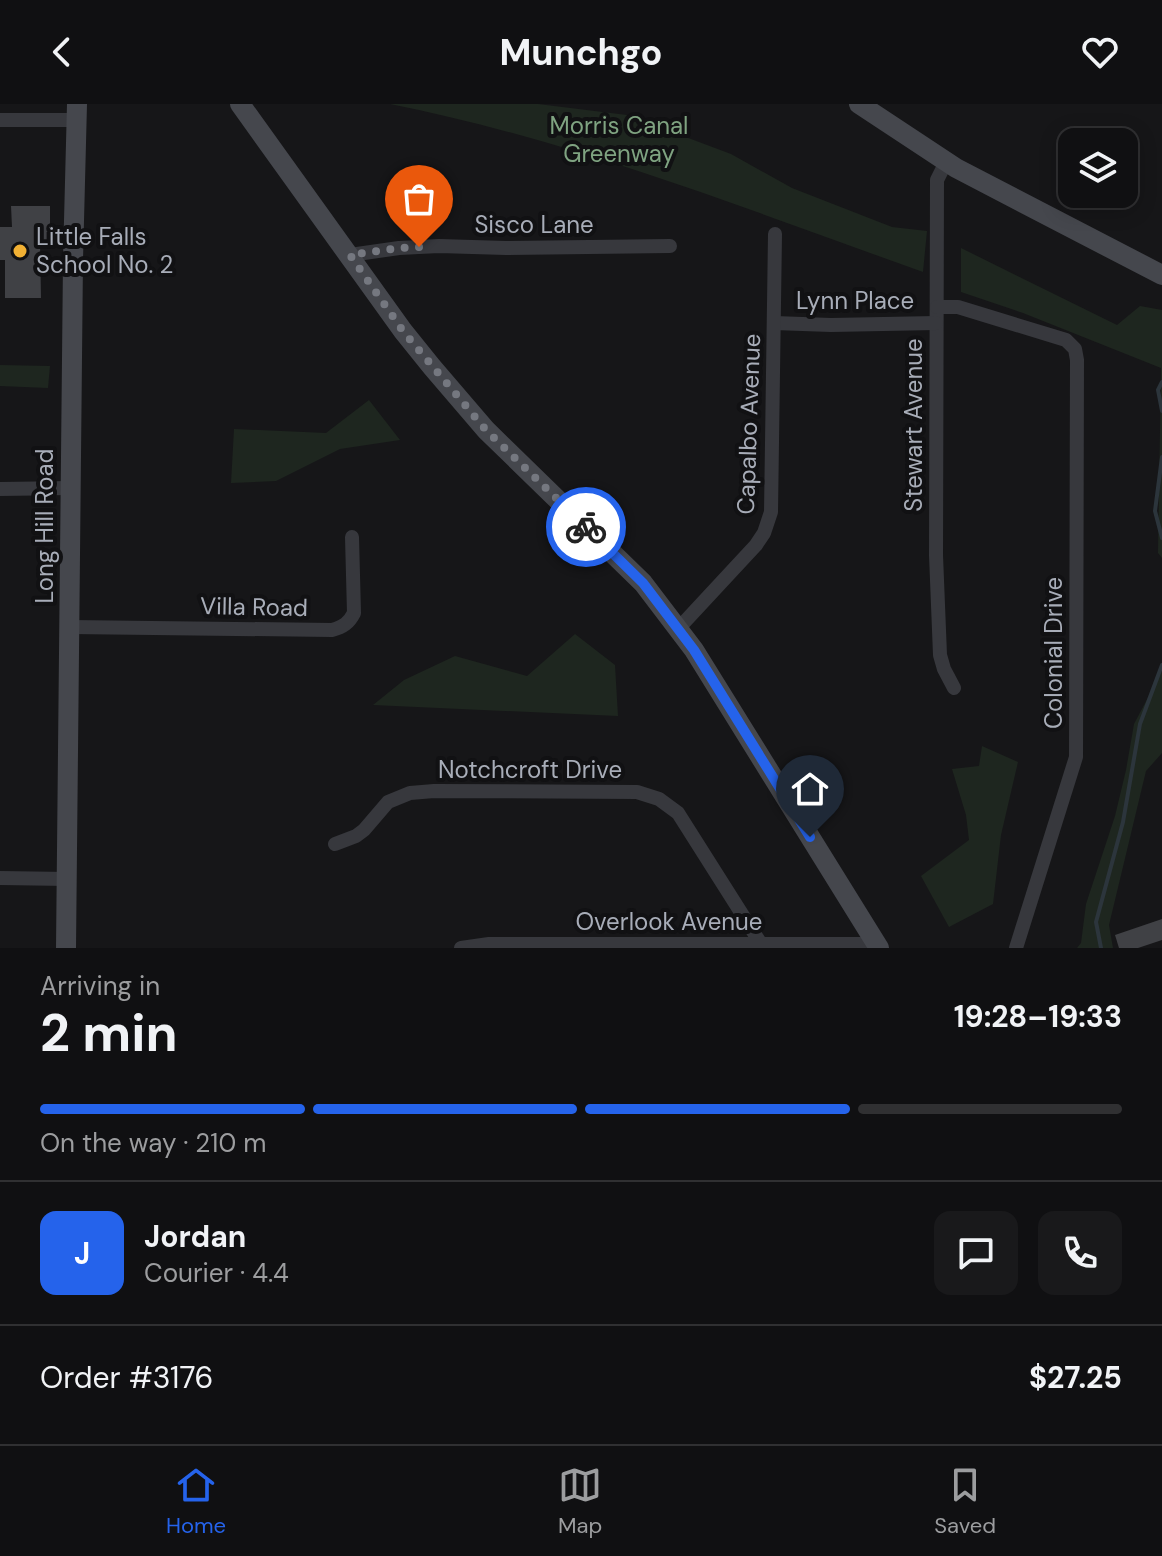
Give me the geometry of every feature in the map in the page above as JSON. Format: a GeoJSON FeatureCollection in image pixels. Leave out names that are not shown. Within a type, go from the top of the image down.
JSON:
{"type":"FeatureCollection","features":[{"type":"Feature","properties":{"kind":"street"},"geometry":{"type":"LineString","coordinates":[[240,104],[403,331],[486,430],[643,583],[694,650],[878,946]]}},
{"type":"Feature","properties":{"kind":"street"},"geometry":{"type":"LineString","coordinates":[[859,104],[946,162],[1162,275]]}},
{"type":"Feature","properties":{"kind":"street"},"geometry":{"type":"LineString","coordinates":[[0,120],[76,112]]}},
{"type":"Feature","properties":{"kind":"street","name":"Long Hill Road"},"geometry":{"type":"LineString","coordinates":[[66,948],[76,112]]}},
{"type":"Feature","properties":{"kind":"street","name":"Stewart Avenue"},"geometry":{"type":"LineString","coordinates":[[946,162],[937,180],[936,555],[940,655],[954,688]]}},
{"type":"Feature","properties":{"kind":"street","name":"Capalbo Avenue"},"geometry":{"type":"LineString","coordinates":[[678,629],[756,545],[771,512],[775,234]]}},
{"type":"Feature","properties":{"kind":"street","name":"Sisco Lane"},"geometry":{"type":"LineString","coordinates":[[350,255],[439,246],[670,246]]}},
{"type":"Feature","properties":{"kind":"street","name":"Colonial Drive"},"geometry":{"type":"LineString","coordinates":[[937,307],[958,307],[1066,340],[1075,349],[1077,360],[1076,757],[1016,948]]}},
{"type":"Feature","properties":{"kind":"street","name":"Lynn Place"},"geometry":{"type":"LineString","coordinates":[[774,323],[936,323]]}},
{"type":"Feature","properties":{"kind":"street"},"geometry":{"type":"LineString","coordinates":[[0,489],[71,488]]}},
{"type":"Feature","properties":{"kind":"street","name":"Villa Road"},"geometry":{"type":"LineString","coordinates":[[70,627],[332,630],[344,626],[354,613],[352,537]]}},
{"type":"Feature","properties":{"kind":"street","name":"Notchcroft Drive"},"geometry":{"type":"LineString","coordinates":[[335,844],[356,836],[388,802],[410,793],[637,792],[659,799],[678,813],[761,944]]}},
{"type":"Feature","properties":{"kind":"street"},"geometry":{"type":"LineString","coordinates":[[0,878],[68,879]]}},
{"type":"Feature","properties":{"kind":"street","name":"Overlook Avenue"},"geometry":{"type":"LineString","coordinates":[[461,948],[489,944],[878,946]]}},
{"type":"Feature","properties":{"kind":"green space","name":"Morris Canal Greenway"},"geometry":{"type":"Polygon","coordinates":[[[390,104],[538,104],[627,115],[731,154],[792,188],[892,227],[927,231],[923,272],[660,178],[526,137],[390,104]]]}},
{"type":"Feature","properties":{"kind":"green space"},"geometry":{"type":"Polygon","coordinates":[[[961,248],[1117,325],[1140,306],[1162,310],[1162,558],[1158,553],[1161,368],[961,292],[961,248]]]}},
{"type":"Feature","properties":{"kind":"green space"},"geometry":{"type":"Polygon","coordinates":[[[0,365],[50,366],[48,388],[0,386],[0,365]]]}},
{"type":"Feature","properties":{"kind":"green space"},"geometry":{"type":"Polygon","coordinates":[[[369,400],[400,440],[340,449],[276,481],[231,483],[234,429],[326,433],[369,400]]]}},
{"type":"Feature","properties":{"kind":"green space"},"geometry":{"type":"Polygon","coordinates":[[[575,634],[615,665],[618,716],[373,705],[404,680],[455,656],[527,676],[575,634]]]}},
{"type":"Feature","properties":{"kind":"green space"},"geometry":{"type":"Polygon","coordinates":[[[1162,671],[1162,753],[1146,771],[1109,925],[1113,948],[1077,948],[1081,943],[1086,904],[1115,816],[1134,724],[1162,671]]]}},
{"type":"Feature","properties":{"kind":"green space"},"geometry":{"type":"Polygon","coordinates":[[[982,746],[1018,762],[1001,835],[993,904],[949,927],[921,876],[969,840],[966,815],[952,769],[979,766],[982,746]]]}},
{"type":"Feature","properties":{"kind":"building","name":"Little Falls School No. 2"},"geometry":{"type":"Polygon","coordinates":[[[11,206],[50,206],[50,242],[40,242],[41,298],[5,298],[5,260],[0,260],[0,227],[12,227],[11,206]]]}},
{"type":"Feature","properties":{"kind":"building"},"geometry":{"type":"Polygon","coordinates":[[[1162,919],[1162,940],[1138,948],[1119,948],[1115,935],[1162,919]]]}},
{"type":"Feature","properties":{"kind":"waterway"},"geometry":{"type":"LineString","coordinates":[[1162,382],[1158,390],[1162,411]]}},
{"type":"Feature","properties":{"kind":"waterway"},"geometry":{"type":"LineString","coordinates":[[1162,457],[1155,511],[1162,538]]}},
{"type":"Feature","properties":{"kind":"waterway"},"geometry":{"type":"LineString","coordinates":[[1101,948],[1096,922],[1123,822],[1140,724],[1162,665]]}},
{"type":"Feature","properties":{"kind":"way so far"},"geometry":{"type":"LineString","coordinates":[[419,247],[350,255],[403,331],[486,430],[586,527]]}},
{"type":"Feature","properties":{"kind":"place","name":"Little Falls School No. 2"},"geometry":{"type":"Point","coordinates":[20,251]}},
{"type":"Feature","properties":{"kind":"route"},"geometry":{"type":"LineString","coordinates":[[586,527],[643,583],[694,650],[810,837]]}}]}
